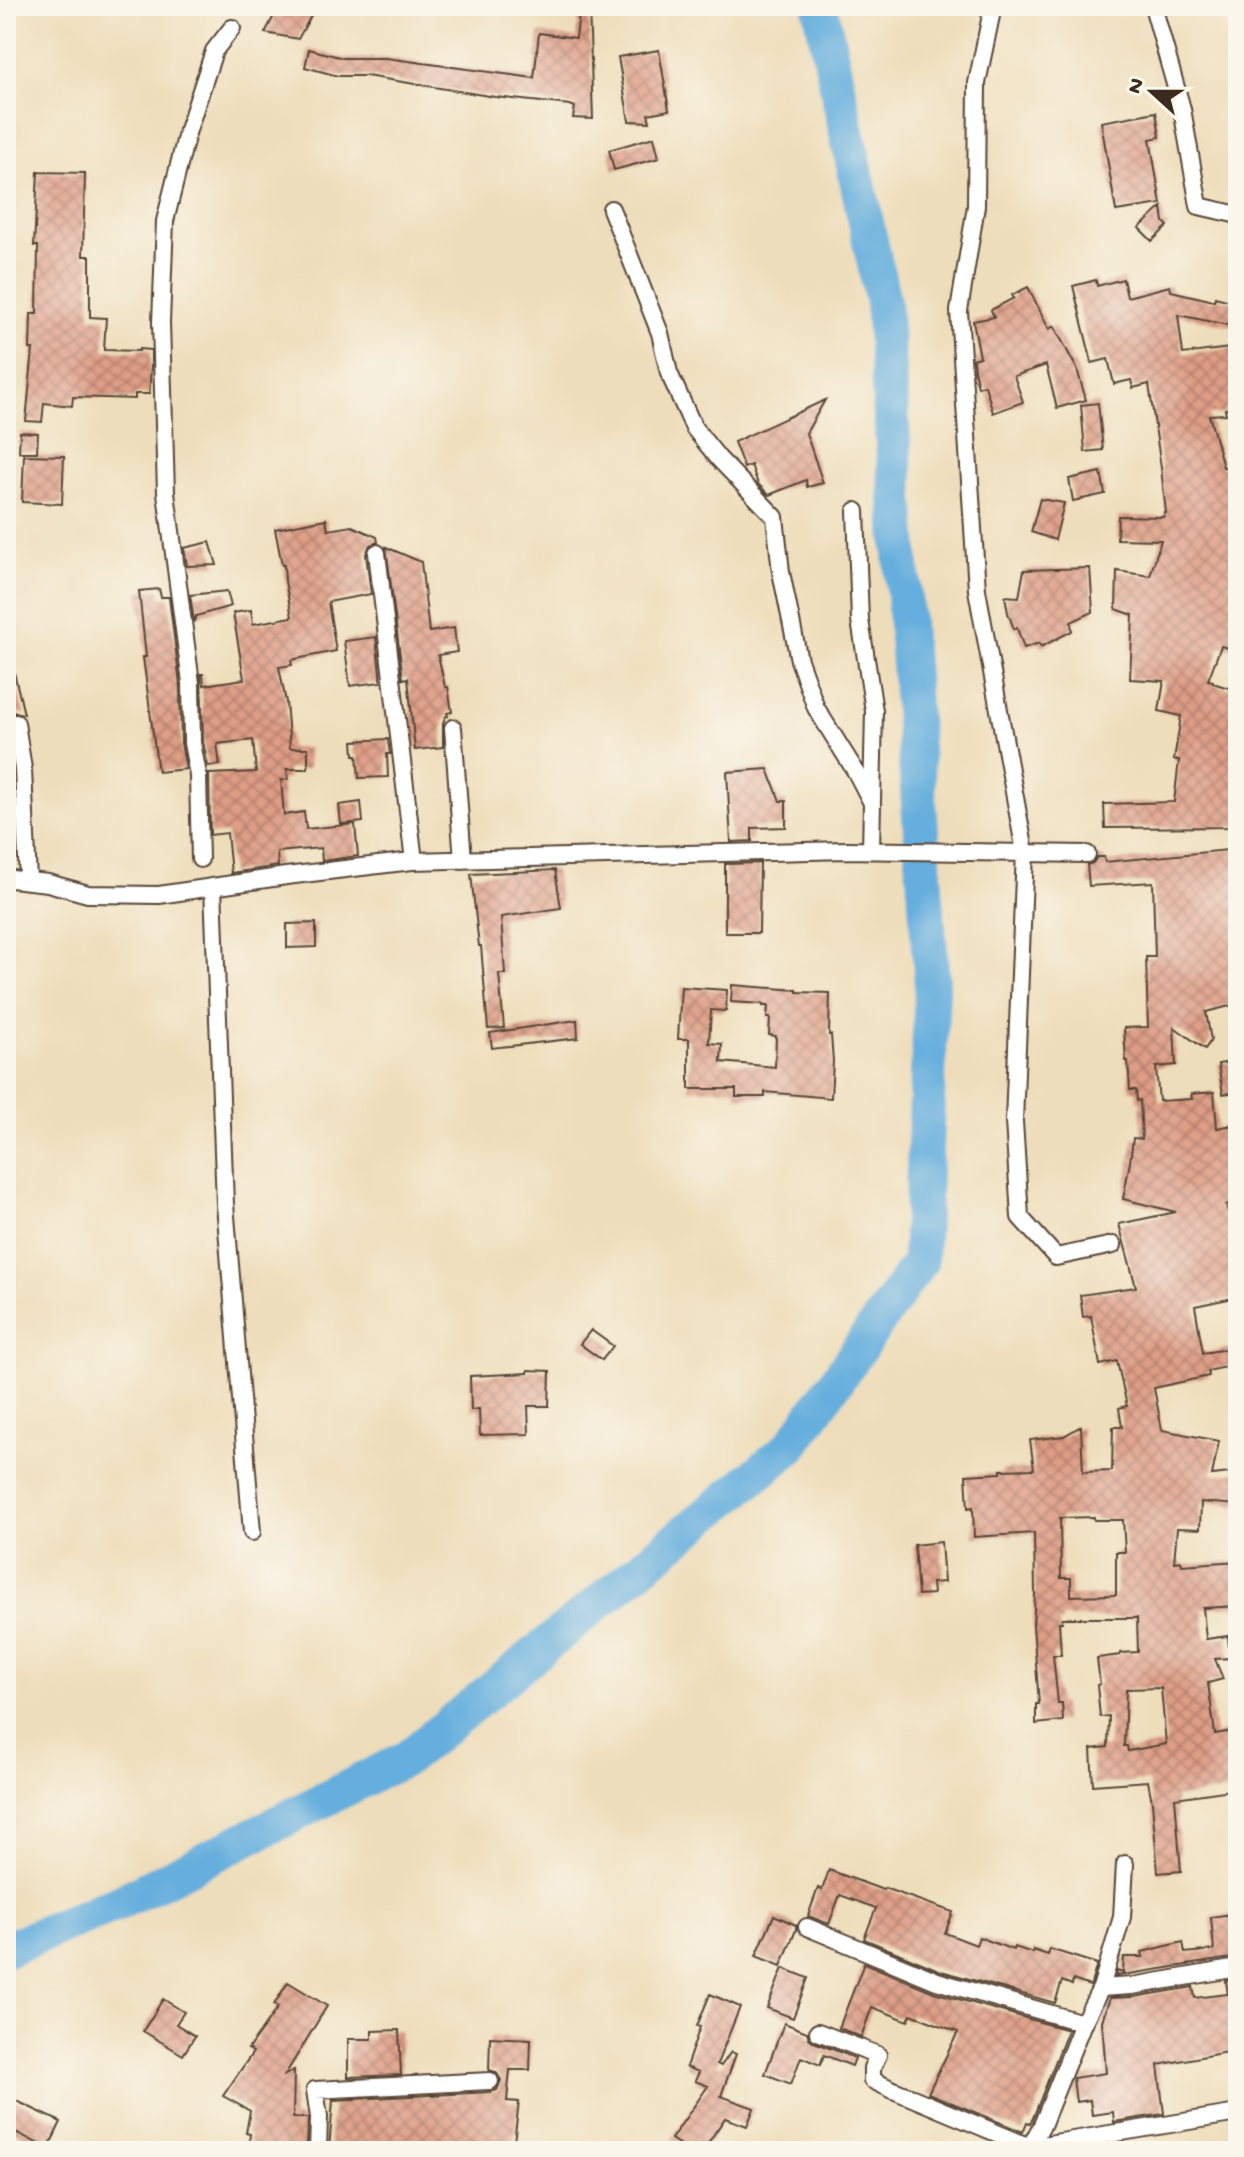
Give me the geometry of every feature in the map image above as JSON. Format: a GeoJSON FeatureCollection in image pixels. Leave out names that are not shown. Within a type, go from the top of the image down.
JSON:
{"type":"FeatureCollection","features":[{"type":"Feature","properties":{"kind":"street"},"geometry":{"type":"LineString","coordinates":[[993,6],[977,83],[976,206],[959,311],[977,590],[1025,852],[1014,1121],[1020,1217],[1056,1257],[1113,1245]]}},
{"type":"Feature","properties":{"kind":"street"},"geometry":{"type":"LineString","coordinates":[[1153,6],[1182,109],[1199,206],[1238,215]]}},
{"type":"Feature","properties":{"kind":"street"},"geometry":{"type":"LineString","coordinates":[[200,859],[191,683],[166,493],[162,293],[165,221],[187,133],[214,51],[232,28]]}},
{"type":"Feature","properties":{"kind":"street"},"geometry":{"type":"LineString","coordinates":[[611,209],[660,333],[669,373],[694,428],[775,517],[781,572],[799,660],[816,708],[872,803]]}},
{"type":"Feature","properties":{"kind":"street"},"geometry":{"type":"LineString","coordinates":[[856,511],[860,620],[874,711],[871,850]]}},
{"type":"Feature","properties":{"kind":"street"},"geometry":{"type":"LineString","coordinates":[[377,553],[414,861]]}},
{"type":"Feature","properties":{"kind":"street"},"geometry":{"type":"LineString","coordinates":[[16,723],[23,769],[28,881]]}},
{"type":"Feature","properties":{"kind":"street"},"geometry":{"type":"LineString","coordinates":[[453,728],[463,860]]}},
{"type":"Feature","properties":{"kind":"street"},"geometry":{"type":"LineString","coordinates":[[6,881],[48,883],[88,894],[159,895],[414,861],[847,850],[1087,854]]}},
{"type":"Feature","properties":{"kind":"street"},"geometry":{"type":"LineString","coordinates":[[213,887],[225,1204],[252,1532]]}},
{"type":"Feature","properties":{"kind":"street"},"geometry":{"type":"LineString","coordinates":[[1030,2149],[1101,1988],[1122,1917],[1125,1864]]}},
{"type":"Feature","properties":{"kind":"street"},"geometry":{"type":"LineString","coordinates":[[807,1927],[937,1981],[1083,2023]]}},
{"type":"Feature","properties":{"kind":"street"},"geometry":{"type":"LineString","coordinates":[[1101,1988],[1132,1986],[1238,1968]]}},
{"type":"Feature","properties":{"kind":"street"},"geometry":{"type":"LineString","coordinates":[[818,2032],[878,2055],[872,2068],[872,2080],[1030,2149],[1238,2113]]}},
{"type":"Feature","properties":{"kind":"street"},"geometry":{"type":"LineString","coordinates":[[318,2151],[319,2117],[315,2090],[490,2081]]}},
{"type":"Feature","properties":{"kind":"building"},"geometry":{"type":"Polygon","coordinates":[[[279,6],[297,6],[312,14],[298,39],[265,33],[279,6]]]}},
{"type":"Feature","properties":{"kind":"building"},"geometry":{"type":"Polygon","coordinates":[[[580,6],[589,6],[593,119],[573,118],[575,107],[570,105],[495,97],[366,76],[338,76],[305,67],[309,49],[343,58],[386,58],[534,78],[539,33],[576,38],[580,6]]]}},
{"type":"Feature","properties":{"kind":"building"},"geometry":{"type":"Polygon","coordinates":[[[659,50],[669,110],[648,114],[650,122],[629,121],[618,57],[659,50]]]}},
{"type":"Feature","properties":{"kind":"building"},"geometry":{"type":"Polygon","coordinates":[[[1156,112],[1160,137],[1150,139],[1161,204],[1116,211],[1101,122],[1156,112]]]}},
{"type":"Feature","properties":{"kind":"building"},"geometry":{"type":"Polygon","coordinates":[[[654,137],[659,158],[614,170],[609,150],[654,137]]]}},
{"type":"Feature","properties":{"kind":"building"},"geometry":{"type":"Polygon","coordinates":[[[38,172],[85,173],[83,256],[90,256],[90,317],[106,318],[104,350],[151,350],[149,394],[135,394],[135,399],[73,397],[72,406],[44,403],[42,422],[26,421],[33,349],[30,349],[31,314],[37,314],[38,246],[34,246],[38,172]]]}},
{"type":"Feature","properties":{"kind":"building"},"geometry":{"type":"Polygon","coordinates":[[[1162,207],[1164,222],[1168,226],[1152,241],[1139,228],[1162,207]]]}},
{"type":"Feature","properties":{"kind":"building"},"geometry":{"type":"Polygon","coordinates":[[[1123,279],[1127,297],[1170,286],[1171,291],[1238,303],[1238,327],[1178,315],[1183,354],[1238,347],[1238,408],[1225,409],[1226,414],[1209,415],[1223,467],[1238,466],[1238,651],[1221,646],[1208,680],[1238,691],[1238,827],[1105,828],[1104,804],[1174,802],[1179,760],[1174,760],[1181,716],[1159,711],[1164,681],[1130,679],[1133,615],[1116,609],[1117,571],[1150,576],[1161,540],[1117,539],[1118,516],[1164,517],[1166,513],[1149,384],[1133,388],[1131,380],[1114,384],[1108,359],[1092,363],[1073,286],[1096,280],[1097,286],[1123,279]]]}},
{"type":"Feature","properties":{"kind":"building"},"geometry":{"type":"Polygon","coordinates":[[[1028,287],[1049,329],[1054,326],[1077,369],[1086,400],[1057,408],[1046,365],[1014,376],[1023,402],[993,413],[985,385],[978,387],[974,370],[973,359],[980,357],[973,321],[994,317],[991,310],[1028,287]]]}},
{"type":"Feature","properties":{"kind":"building"},"geometry":{"type":"Polygon","coordinates":[[[825,400],[806,433],[823,483],[807,487],[806,480],[769,495],[758,484],[751,465],[744,468],[734,442],[825,400]]]}},
{"type":"Feature","properties":{"kind":"building"},"geometry":{"type":"Polygon","coordinates":[[[1098,403],[1103,450],[1085,452],[1081,405],[1098,403]]]}},
{"type":"Feature","properties":{"kind":"building"},"geometry":{"type":"Polygon","coordinates":[[[20,432],[38,433],[37,452],[19,452],[20,432]]]}},
{"type":"Feature","properties":{"kind":"building"},"geometry":{"type":"Polygon","coordinates":[[[24,455],[64,456],[62,504],[22,502],[24,455]]]}},
{"type":"Feature","properties":{"kind":"building"},"geometry":{"type":"Polygon","coordinates":[[[1101,472],[1105,494],[1073,501],[1069,479],[1101,472]]]}},
{"type":"Feature","properties":{"kind":"building"},"geometry":{"type":"Polygon","coordinates":[[[1040,499],[1064,503],[1055,540],[1031,532],[1040,499]]]}},
{"type":"Feature","properties":{"kind":"building"},"geometry":{"type":"Polygon","coordinates":[[[326,519],[328,530],[352,526],[377,537],[378,542],[370,545],[366,554],[371,594],[328,602],[336,651],[291,660],[292,665],[279,667],[290,748],[308,748],[308,769],[287,769],[288,779],[281,780],[284,815],[304,812],[306,829],[355,824],[358,856],[322,861],[321,848],[277,852],[278,866],[231,873],[227,833],[210,835],[209,774],[256,772],[253,740],[217,744],[220,765],[208,766],[203,742],[201,674],[204,685],[244,679],[233,613],[251,610],[253,624],[292,617],[275,529],[326,519]]]}},
{"type":"Feature","properties":{"kind":"building"},"geometry":{"type":"Polygon","coordinates":[[[210,542],[217,565],[187,566],[184,548],[210,542]]]}},
{"type":"Feature","properties":{"kind":"building"},"geometry":{"type":"Polygon","coordinates":[[[386,547],[421,562],[429,632],[454,628],[457,652],[438,655],[452,712],[447,713],[443,724],[443,747],[415,750],[408,678],[403,679],[386,547]]]}},
{"type":"Feature","properties":{"kind":"building"},"geometry":{"type":"Polygon","coordinates":[[[1090,568],[1093,612],[1071,622],[1072,631],[1041,647],[1039,643],[1024,648],[1008,613],[1005,596],[1019,597],[1024,570],[1090,568]]]}},
{"type":"Feature","properties":{"kind":"building"},"geometry":{"type":"Polygon","coordinates":[[[159,589],[161,597],[169,597],[180,684],[181,743],[186,769],[158,772],[143,657],[146,657],[139,591],[159,589]]]}},
{"type":"Feature","properties":{"kind":"building"},"geometry":{"type":"Polygon","coordinates":[[[227,591],[231,606],[196,616],[194,622],[190,595],[227,591]]]}},
{"type":"Feature","properties":{"kind":"building"},"geometry":{"type":"Polygon","coordinates":[[[376,637],[381,682],[350,686],[344,641],[376,637]]]}},
{"type":"Feature","properties":{"kind":"building"},"geometry":{"type":"Polygon","coordinates":[[[12,664],[24,714],[14,712],[6,718],[6,665],[12,664]]]}},
{"type":"Feature","properties":{"kind":"building"},"geometry":{"type":"Polygon","coordinates":[[[388,739],[388,777],[359,778],[353,741],[388,739]]]}},
{"type":"Feature","properties":{"kind":"building"},"geometry":{"type":"Polygon","coordinates":[[[768,769],[780,801],[786,801],[786,827],[752,828],[752,841],[731,842],[727,772],[768,769]]]}},
{"type":"Feature","properties":{"kind":"building"},"geometry":{"type":"Polygon","coordinates":[[[361,802],[363,822],[341,824],[339,805],[361,802]]]}},
{"type":"Feature","properties":{"kind":"building"},"geometry":{"type":"Polygon","coordinates":[[[1238,849],[1238,1004],[1206,1012],[1211,1040],[1205,1049],[1174,1027],[1176,1065],[1156,1067],[1159,1101],[1192,1099],[1191,1094],[1214,1092],[1217,1128],[1238,1124],[1238,1202],[1226,1205],[1238,1239],[1238,1297],[1195,1306],[1203,1353],[1238,1347],[1238,1364],[1208,1371],[1209,1376],[1154,1388],[1162,1430],[1219,1441],[1212,1475],[1238,1472],[1238,1505],[1201,1502],[1200,1529],[1177,1528],[1174,1562],[1181,1561],[1182,1565],[1238,1561],[1238,1606],[1203,1608],[1206,1639],[1228,1636],[1230,1658],[1215,1659],[1223,1679],[1208,1683],[1215,1734],[1238,1730],[1238,1789],[1175,1798],[1181,1871],[1158,1873],[1148,1781],[1093,1785],[1091,1749],[1108,1747],[1109,1716],[1100,1717],[1097,1658],[1138,1652],[1137,1618],[1062,1618],[1059,1622],[1061,1655],[1053,1655],[1063,1721],[1036,1724],[1036,1704],[1039,1704],[1033,1625],[1034,1533],[974,1537],[973,1507],[968,1508],[966,1475],[1034,1469],[1030,1440],[1064,1436],[1081,1426],[1083,1472],[1112,1471],[1113,1427],[1122,1427],[1119,1408],[1127,1406],[1117,1361],[1100,1365],[1091,1316],[1083,1317],[1080,1295],[1136,1287],[1119,1224],[1176,1212],[1123,1199],[1133,1138],[1142,1139],[1140,1100],[1137,1101],[1136,1090],[1130,1090],[1124,1028],[1148,1027],[1146,957],[1155,957],[1153,882],[1089,886],[1087,865],[1097,857],[1104,857],[1105,862],[1238,849]],[[1094,1517],[1060,1518],[1061,1578],[1071,1578],[1071,1596],[1116,1595],[1116,1552],[1125,1552],[1123,1520],[1094,1520],[1094,1517]],[[1161,1688],[1126,1689],[1124,1746],[1128,1751],[1166,1744],[1161,1688]]]}},
{"type":"Feature","properties":{"kind":"building"},"geometry":{"type":"Polygon","coordinates":[[[760,863],[759,933],[725,933],[725,864],[760,863]]]}},
{"type":"Feature","properties":{"kind":"building"},"geometry":{"type":"Polygon","coordinates":[[[555,870],[561,908],[501,917],[505,974],[499,974],[504,1028],[488,1029],[471,874],[555,870]]]}},
{"type":"Feature","properties":{"kind":"building"},"geometry":{"type":"Polygon","coordinates":[[[316,923],[316,947],[287,948],[287,924],[316,923]]]}},
{"type":"Feature","properties":{"kind":"building"},"geometry":{"type":"Polygon","coordinates":[[[732,985],[830,993],[831,1098],[765,1092],[765,1097],[736,1097],[736,1089],[689,1089],[689,1039],[678,1039],[681,987],[727,990],[726,1011],[711,1010],[709,1043],[722,1044],[721,1062],[775,1067],[776,1036],[769,1035],[768,1006],[731,1002],[732,985]]]}},
{"type":"Feature","properties":{"kind":"building"},"geometry":{"type":"Polygon","coordinates":[[[577,1020],[578,1038],[492,1048],[490,1033],[577,1020]]]}},
{"type":"Feature","properties":{"kind":"building"},"geometry":{"type":"Polygon","coordinates":[[[1238,1061],[1238,1092],[1223,1094],[1218,1064],[1238,1061]]]}},
{"type":"Feature","properties":{"kind":"building"},"geometry":{"type":"Polygon","coordinates":[[[591,1330],[613,1346],[602,1360],[580,1344],[591,1330]]]}},
{"type":"Feature","properties":{"kind":"building"},"geometry":{"type":"Polygon","coordinates":[[[528,1370],[550,1371],[549,1406],[528,1406],[529,1434],[480,1435],[479,1409],[471,1410],[470,1376],[528,1373],[528,1370]]]}},
{"type":"Feature","properties":{"kind":"building"},"geometry":{"type":"Polygon","coordinates":[[[941,1542],[944,1582],[932,1583],[933,1594],[918,1595],[914,1545],[941,1542]]]}},
{"type":"Feature","properties":{"kind":"building"},"geometry":{"type":"Polygon","coordinates":[[[829,1870],[953,1912],[945,1933],[976,1945],[979,1937],[1013,1950],[1014,1947],[1048,1955],[1050,1949],[1097,1964],[1091,1984],[1073,1980],[1072,1985],[1062,1981],[1055,2003],[941,1971],[864,1939],[876,1908],[840,1895],[829,1924],[808,1916],[818,1888],[822,1890],[829,1870]]]}},
{"type":"Feature","properties":{"kind":"building"},"geometry":{"type":"Polygon","coordinates":[[[1238,1913],[1238,1957],[1116,1976],[1117,1971],[1123,1973],[1124,1957],[1143,1957],[1142,1952],[1183,1942],[1185,1953],[1214,1950],[1211,1917],[1238,1913]]]}},
{"type":"Feature","properties":{"kind":"building"},"geometry":{"type":"Polygon","coordinates":[[[774,1915],[796,1925],[781,1966],[756,1956],[774,1915]]]}},
{"type":"Feature","properties":{"kind":"building"},"geometry":{"type":"Polygon","coordinates":[[[864,1963],[934,1992],[1068,2030],[1033,2118],[1030,2123],[1027,2122],[1023,2132],[928,2093],[958,2032],[911,2014],[908,2021],[872,2007],[861,2037],[839,2028],[864,1963]]]}},
{"type":"Feature","properties":{"kind":"building"},"geometry":{"type":"Polygon","coordinates":[[[783,1968],[808,1978],[793,2018],[767,2008],[783,1968]]]}},
{"type":"Feature","properties":{"kind":"building"},"geometry":{"type":"Polygon","coordinates":[[[1238,1979],[1238,2050],[1158,2065],[1164,2114],[1114,2122],[1113,2112],[1092,2115],[1090,2100],[1076,2102],[1073,2078],[1106,2073],[1102,2021],[1110,1998],[1193,1987],[1195,1998],[1228,1994],[1226,1981],[1238,1979]]]}},
{"type":"Feature","properties":{"kind":"building"},"geometry":{"type":"Polygon","coordinates":[[[288,1982],[327,2006],[285,2075],[294,2070],[293,2118],[308,2118],[307,2151],[248,2151],[250,2134],[246,2133],[250,2111],[223,2096],[253,2052],[248,2049],[278,2007],[274,2005],[288,1982]]]}},
{"type":"Feature","properties":{"kind":"building"},"geometry":{"type":"Polygon","coordinates":[[[710,1994],[740,2007],[717,2064],[721,2066],[731,2052],[736,2054],[721,2096],[754,2108],[747,2126],[725,2118],[706,2146],[702,2144],[697,2151],[689,2151],[671,2139],[708,2086],[695,2081],[699,2072],[686,2067],[710,1994]]]}},
{"type":"Feature","properties":{"kind":"building"},"geometry":{"type":"Polygon","coordinates":[[[163,1999],[184,2012],[176,2024],[195,2036],[183,2055],[143,2031],[163,1999]]]}},
{"type":"Feature","properties":{"kind":"building"},"geometry":{"type":"Polygon","coordinates":[[[784,2023],[807,2032],[814,2042],[855,2058],[852,2066],[824,2055],[820,2065],[801,2057],[791,2084],[765,2074],[784,2023]]]}},
{"type":"Feature","properties":{"kind":"building"},"geometry":{"type":"Polygon","coordinates":[[[399,2030],[401,2075],[348,2077],[348,2039],[372,2039],[372,2031],[399,2030]]]}},
{"type":"Feature","properties":{"kind":"building"},"geometry":{"type":"Polygon","coordinates":[[[490,2037],[531,2039],[530,2070],[510,2070],[507,2101],[519,2102],[514,2142],[508,2141],[507,2151],[467,2151],[427,2145],[427,2151],[329,2151],[333,2100],[497,2090],[501,2080],[496,2072],[489,2070],[490,2037]]]}},
{"type":"Feature","properties":{"kind":"building"},"geometry":{"type":"Polygon","coordinates":[[[6,2096],[61,2122],[48,2149],[6,2127],[6,2096]]]}},
{"type":"Feature","properties":{"kind":"waterway"},"geometry":{"type":"LineString","coordinates":[[6,1949],[122,1901],[407,1758],[790,1447],[920,1262],[932,985],[883,302],[820,6]]}}]}
